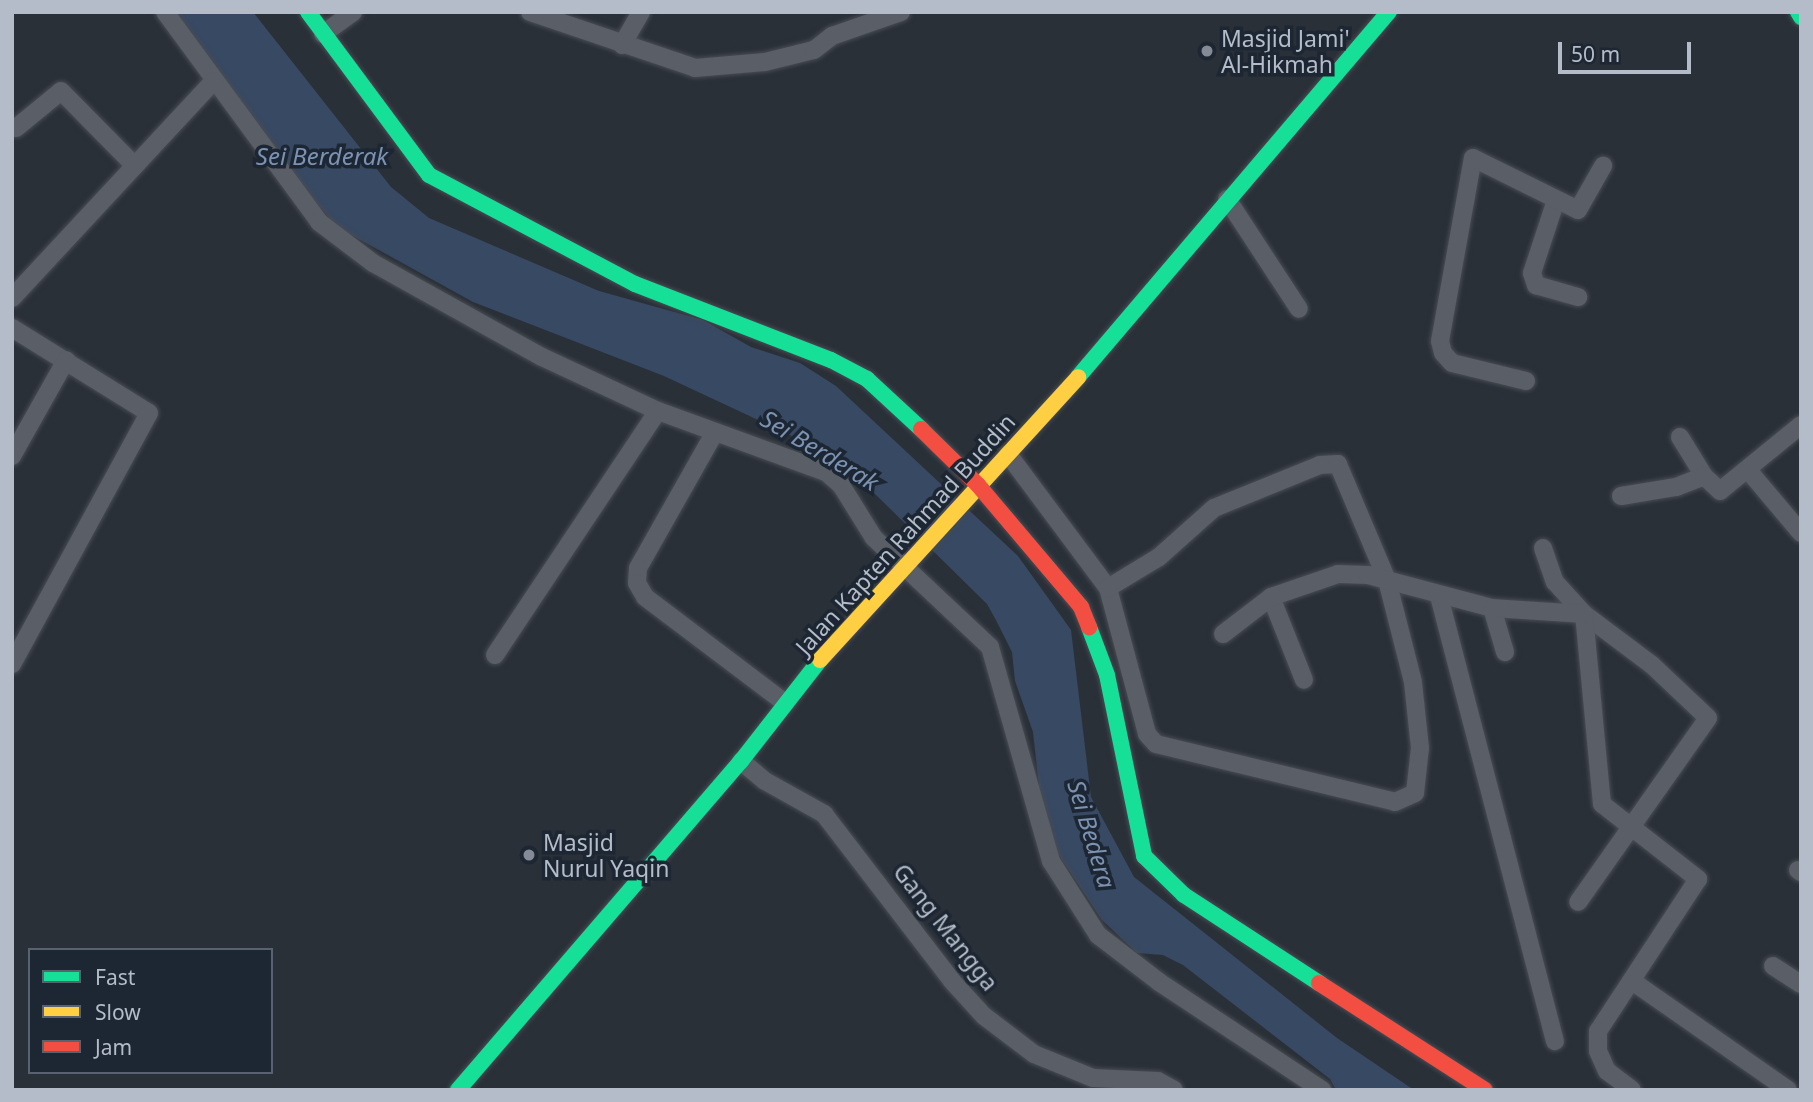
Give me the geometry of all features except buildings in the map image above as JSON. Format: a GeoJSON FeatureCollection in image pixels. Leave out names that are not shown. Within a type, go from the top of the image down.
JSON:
{"type":"FeatureCollection","features":[{"type":"Feature","properties":{"kind":"street"},"geometry":{"type":"LineString","coordinates":[[165,12],[319,222],[373,262],[402,282],[658,411],[827,472],[855,499],[874,538],[913,559],[990,647],[1051,861],[1098,934],[1159,982],[1316,1088]]}},
{"type":"Feature","properties":{"kind":"street"},"geometry":{"type":"LineString","coordinates":[[308,12],[429,174],[635,284],[867,379],[978,485],[1081,607],[1096,639],[1144,856],[1184,895],[1485,1090]]}},
{"type":"Feature","properties":{"kind":"street"},"geometry":{"type":"LineString","coordinates":[[323,34],[354,12]]}},
{"type":"Feature","properties":{"kind":"street"},"geometry":{"type":"LineString","coordinates":[[530,12],[695,68],[765,62],[814,50],[832,36],[901,12]]}},
{"type":"Feature","properties":{"kind":"street"},"geometry":{"type":"LineString","coordinates":[[622,45],[641,12]]}},
{"type":"Feature","properties":{"kind":"street","name":"Jalan Kapten Rahmad Buddin"},"geometry":{"type":"LineString","coordinates":[[459,1090],[741,761],[785,703],[1008,454],[1389,12]]}},
{"type":"Feature","properties":{"kind":"street"},"geometry":{"type":"LineString","coordinates":[[1798,12],[1801,17]]}},
{"type":"Feature","properties":{"kind":"street"},"geometry":{"type":"LineString","coordinates":[[12,298],[214,81]]}},
{"type":"Feature","properties":{"kind":"street"},"geometry":{"type":"LineString","coordinates":[[18,126],[61,91],[135,166]]}},
{"type":"Feature","properties":{"kind":"street"},"geometry":{"type":"LineString","coordinates":[[1525,381],[1452,363],[1443,353],[1440,341],[1473,158],[1555,203],[1582,208],[1602,166]]}},
{"type":"Feature","properties":{"kind":"street"},"geometry":{"type":"LineString","coordinates":[[1227,198],[1299,309]]}},
{"type":"Feature","properties":{"kind":"street"},"geometry":{"type":"LineString","coordinates":[[1555,203],[1532,273],[1536,285],[1578,297]]}},
{"type":"Feature","properties":{"kind":"street"},"geometry":{"type":"LineString","coordinates":[[12,328],[149,416],[12,664]]}},
{"type":"Feature","properties":{"kind":"street"},"geometry":{"type":"LineString","coordinates":[[12,456],[65,360]]}},
{"type":"Feature","properties":{"kind":"street"},"geometry":{"type":"LineString","coordinates":[[495,655],[658,411]]}},
{"type":"Feature","properties":{"kind":"street"},"geometry":{"type":"LineString","coordinates":[[1680,437],[1717,492],[1748,470],[1801,425]]}},
{"type":"Feature","properties":{"kind":"street"},"geometry":{"type":"LineString","coordinates":[[715,432],[638,568],[638,583],[645,597],[785,703]]}},
{"type":"Feature","properties":{"kind":"street"},"geometry":{"type":"LineString","coordinates":[[1008,454],[1108,588],[1147,734],[1156,744],[1395,802],[1415,793],[1420,748],[1413,682],[1387,580],[1335,463],[1214,508],[1158,557],[1108,588]]}},
{"type":"Feature","properties":{"kind":"street"},"geometry":{"type":"LineString","coordinates":[[1748,470],[1798,525]]}},
{"type":"Feature","properties":{"kind":"street"},"geometry":{"type":"LineString","coordinates":[[1621,496],[1676,487],[1704,475]]}},
{"type":"Feature","properties":{"kind":"street"},"geometry":{"type":"LineString","coordinates":[[1543,548],[1555,582],[1584,614],[1653,665],[1708,718],[1578,902]]}},
{"type":"Feature","properties":{"kind":"street"},"geometry":{"type":"LineString","coordinates":[[1223,634],[1271,597],[1338,574],[1387,580],[1492,608],[1584,614]]}},
{"type":"Feature","properties":{"kind":"street"},"geometry":{"type":"LineString","coordinates":[[1439,596],[1555,1041]]}},
{"type":"Feature","properties":{"kind":"street"},"geometry":{"type":"LineString","coordinates":[[1271,597],[1304,680]]}},
{"type":"Feature","properties":{"kind":"street"},"geometry":{"type":"LineString","coordinates":[[1492,608],[1505,652]]}},
{"type":"Feature","properties":{"kind":"street"},"geometry":{"type":"LineString","coordinates":[[1584,614],[1602,803],[1698,879],[1597,1040],[1607,1071],[1632,1090]]}},
{"type":"Feature","properties":{"kind":"street","name":"Gang Mangga"},"geometry":{"type":"LineString","coordinates":[[741,761],[765,781],[824,814],[984,1016],[1058,1066],[1117,1086],[1158,1081],[1174,1090]]}},
{"type":"Feature","properties":{"kind":"street"},"geometry":{"type":"LineString","coordinates":[[1773,966],[1801,984]]}},
{"type":"Feature","properties":{"kind":"street"},"geometry":{"type":"LineString","coordinates":[[1632,981],[1788,1090]]}},
{"type":"Feature","properties":{"kind":"water","name":"Sei Berderak"},"geometry":{"type":"Polygon","coordinates":[[[176,12],[253,12],[391,187],[429,218],[599,291],[703,320],[751,347],[800,363],[836,386],[1018,556],[1071,630],[1091,797],[1134,877],[1337,1038],[1414,1090],[1336,1090],[1330,1079],[1183,965],[1163,955],[1137,953],[1102,920],[1044,833],[1033,732],[1015,681],[1012,652],[997,622],[987,604],[871,490],[790,435],[664,376],[473,302],[337,227],[294,177],[176,12]]]}},
{"type":"Feature","properties":{"kind":"traffic: fast"},"geometry":{"type":"LineString","coordinates":[[308,12],[429,175],[635,284],[831,360],[867,379],[921,429]]}},
{"type":"Feature","properties":{"kind":"traffic: fast"},"geometry":{"type":"LineString","coordinates":[[1078,377],[1389,12]]}},
{"type":"Feature","properties":{"kind":"traffic: fast"},"geometry":{"type":"LineString","coordinates":[[1798,12],[1801,17]]}},
{"type":"Feature","properties":{"kind":"traffic: fast"},"geometry":{"type":"LineString","coordinates":[[1089,627],[1107,675],[1144,856],[1184,895],[1319,983]]}},
{"type":"Feature","properties":{"kind":"traffic: fast"},"geometry":{"type":"LineString","coordinates":[[458,1090],[741,761],[820,660]]}},
{"type":"Feature","properties":{"kind":"traffic: slow"},"geometry":{"type":"LineString","coordinates":[[820,660],[1078,377]]}},
{"type":"Feature","properties":{"kind":"traffic: jam"},"geometry":{"type":"LineString","coordinates":[[921,429],[978,485],[1081,607],[1089,627]]}},
{"type":"Feature","properties":{"kind":"traffic: jam"},"geometry":{"type":"LineString","coordinates":[[1319,983],[1485,1090]]}},
{"type":"Feature","properties":{"kind":"place","name":"Masjid Jami' Al-Hikmah"},"geometry":{"type":"Point","coordinates":[1207,51]}},
{"type":"Feature","properties":{"kind":"place","name":"Masjid Nurul Yaqin"},"geometry":{"type":"Point","coordinates":[529,855]}},
{"type":"Feature","properties":{"kind":"water label","name":"Sei Bedera"},"geometry":{"type":"Point","coordinates":[1092,834]}}]}
